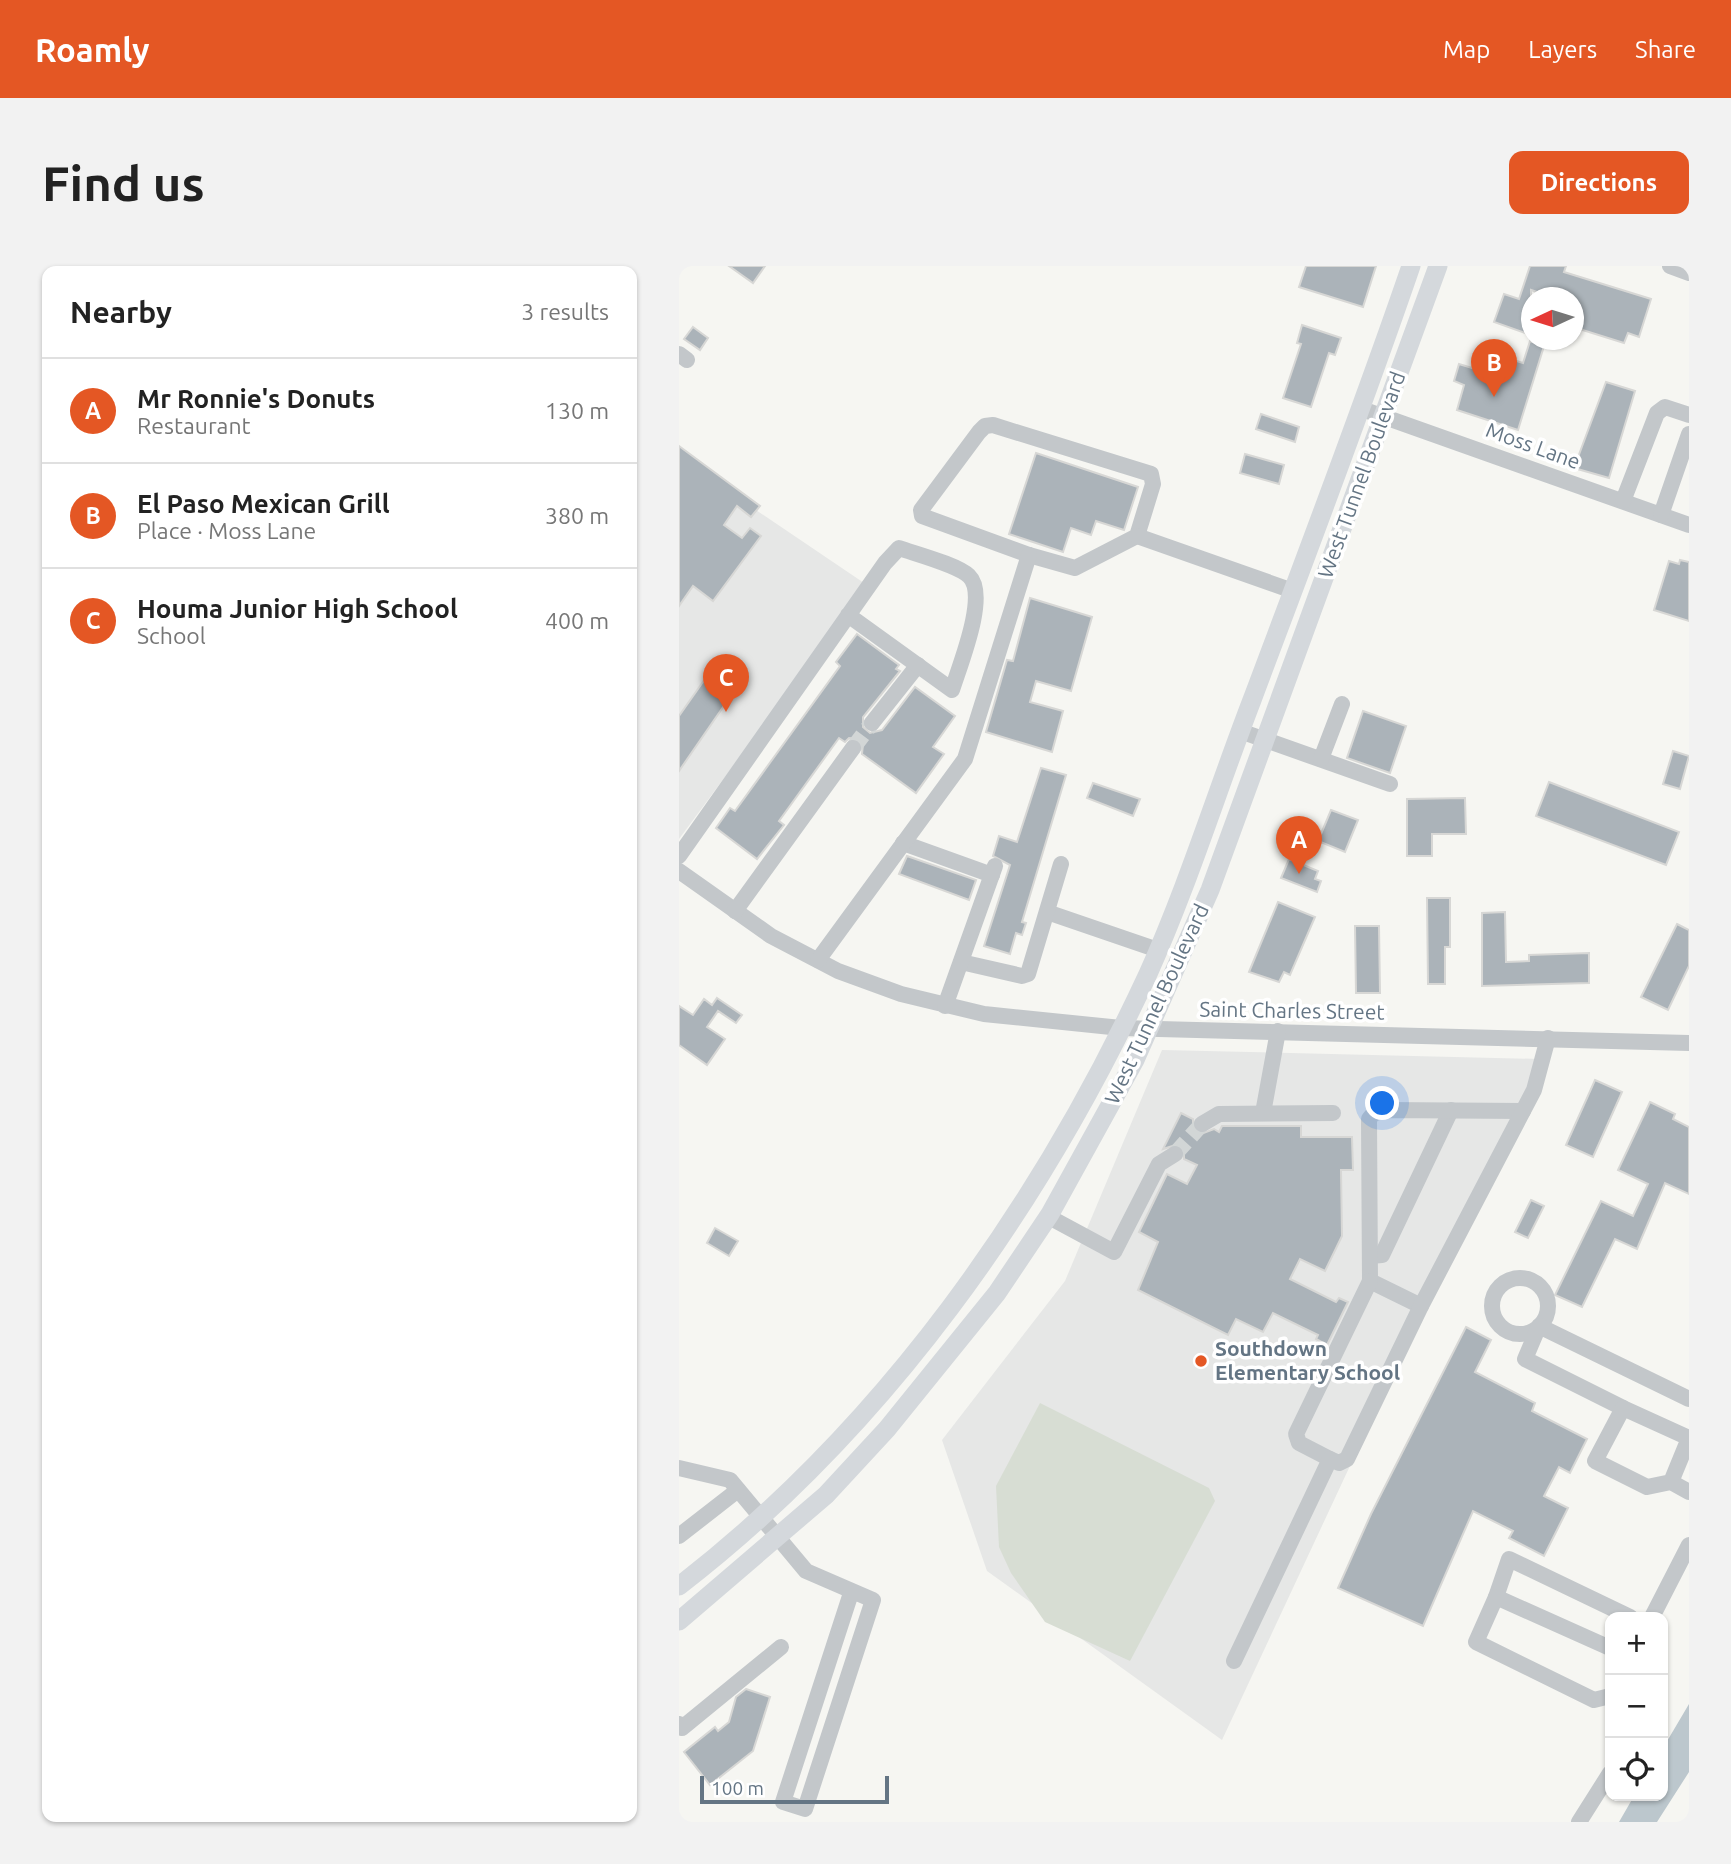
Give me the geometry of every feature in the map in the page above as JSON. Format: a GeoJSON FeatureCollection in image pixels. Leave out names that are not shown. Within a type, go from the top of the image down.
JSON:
{"type":"FeatureCollection","features":[{"type":"Feature","properties":{"kind":"main road","name":"West Tunnel Boulevard"},"geometry":{"type":"LineString","coordinates":[[679,1586],[760,1516],[841,1436],[902,1368],[966,1286],[1062,1140],[1121,1028],[1158,950],[1362,409],[1411,266]]}},
{"type":"Feature","properties":{"kind":"main road","name":"West Tunnel Boulevard"},"geometry":{"type":"LineString","coordinates":[[679,1621],[826,1495],[939,1367],[997,1293],[1049,1217],[1149,1029],[1210,890],[1438,266]]}},
{"type":"Feature","properties":{"kind":"street"},"geometry":{"type":"LineString","coordinates":[[1670,266],[1689,273]]}},
{"type":"Feature","properties":{"kind":"street"},"geometry":{"type":"LineString","coordinates":[[1623,501],[1657,413],[1665,407],[1689,415]]}},
{"type":"Feature","properties":{"kind":"street","name":"Moss Lane"},"geometry":{"type":"LineString","coordinates":[[1362,409],[1689,525]]}},
{"type":"Feature","properties":{"kind":"street"},"geometry":{"type":"LineString","coordinates":[[993,425],[1151,474],[1153,484],[1137,536],[1075,568],[1029,555],[922,516],[921,510],[985,426],[993,425]]}},
{"type":"Feature","properties":{"kind":"street"},"geometry":{"type":"LineString","coordinates":[[1661,515],[1689,434]]}},
{"type":"Feature","properties":{"kind":"street"},"geometry":{"type":"LineString","coordinates":[[1137,536],[1293,591]]}},
{"type":"Feature","properties":{"kind":"street"},"geometry":{"type":"LineString","coordinates":[[679,856],[848,615],[894,550],[899,548],[966,573],[974,585],[976,613],[952,690],[848,615]]}},
{"type":"Feature","properties":{"kind":"street"},"geometry":{"type":"LineString","coordinates":[[818,960],[965,759],[1029,555]]}},
{"type":"Feature","properties":{"kind":"street"},"geometry":{"type":"LineString","coordinates":[[873,723],[918,665]]}},
{"type":"Feature","properties":{"kind":"street"},"geometry":{"type":"LineString","coordinates":[[1321,759],[1342,705]]}},
{"type":"Feature","properties":{"kind":"street"},"geometry":{"type":"LineString","coordinates":[[1240,731],[1390,784]]}},
{"type":"Feature","properties":{"kind":"street"},"geometry":{"type":"LineString","coordinates":[[735,911],[853,748]]}},
{"type":"Feature","properties":{"kind":"street"},"geometry":{"type":"LineString","coordinates":[[903,843],[993,870],[945,1006]]}},
{"type":"Feature","properties":{"kind":"street"},"geometry":{"type":"LineString","coordinates":[[961,962],[1026,976],[1061,864]]}},
{"type":"Feature","properties":{"kind":"street","name":"Saint Charles Street"},"geometry":{"type":"LineString","coordinates":[[679,871],[771,936],[818,960],[901,994],[945,1006],[1043,1022],[1121,1028],[1689,1043]]}},
{"type":"Feature","properties":{"kind":"street"},"geometry":{"type":"LineString","coordinates":[[1047,912],[1158,950]]}},
{"type":"Feature","properties":{"kind":"street"},"geometry":{"type":"LineString","coordinates":[[1263,1114],[1278,1031]]}},
{"type":"Feature","properties":{"kind":"street"},"geometry":{"type":"LineString","coordinates":[[1523,1111],[1384,1110],[1373,1114],[1369,1119],[1370,1281],[1296,1434],[1299,1443],[1339,1463],[1347,1459],[1421,1306],[1534,1090],[1548,1038]]}},
{"type":"Feature","properties":{"kind":"street"},"geometry":{"type":"LineString","coordinates":[[1370,1256],[1382,1255],[1451,1111]]}},
{"type":"Feature","properties":{"kind":"street"},"geometry":{"type":"LineString","coordinates":[[1202,1124],[1213,1115],[1333,1113]]}},
{"type":"Feature","properties":{"kind":"street"},"geometry":{"type":"LineString","coordinates":[[1049,1217],[1115,1260],[1159,1164],[1175,1154]]}},
{"type":"Feature","properties":{"kind":"street"},"geometry":{"type":"LineString","coordinates":[[1370,1281],[1421,1306]]}},
{"type":"Feature","properties":{"kind":"street"},"geometry":{"type":"LineString","coordinates":[[1671,1482],[1689,1437],[1623,1408],[1525,1359],[1539,1326],[1689,1399]]}},
{"type":"Feature","properties":{"kind":"street"},"geometry":{"type":"LineString","coordinates":[[1623,1408],[1595,1461],[1647,1487],[1671,1482],[1689,1492]]}},
{"type":"Feature","properties":{"kind":"street"},"geometry":{"type":"LineString","coordinates":[[1234,1661],[1330,1459]]}},
{"type":"Feature","properties":{"kind":"street"},"geometry":{"type":"LineString","coordinates":[[679,1468],[730,1480],[806,1571],[851,1593],[873,1600],[805,1809],[783,1802],[851,1593]]}},
{"type":"Feature","properties":{"kind":"street"},"geometry":{"type":"LineString","coordinates":[[679,1536],[738,1490]]}},
{"type":"Feature","properties":{"kind":"street"},"geometry":{"type":"LineString","coordinates":[[1654,1612],[1689,1545]]}},
{"type":"Feature","properties":{"kind":"street"},"geometry":{"type":"LineString","coordinates":[[1605,1699],[1594,1700],[1476,1642],[1509,1559],[1620,1612]]}},
{"type":"Feature","properties":{"kind":"street"},"geometry":{"type":"LineString","coordinates":[[1496,1597],[1605,1646]]}},
{"type":"Feature","properties":{"kind":"street"},"geometry":{"type":"LineString","coordinates":[[679,1724],[682,1728],[781,1647]]}},
{"type":"Feature","properties":{"kind":"street"},"geometry":{"type":"LineString","coordinates":[[1580,1822],[1605,1781]]}},
{"type":"Feature","properties":{"kind":"shaded area"},"geometry":{"type":"Polygon","coordinates":[[[679,458],[867,585],[679,839],[679,458]]]}},
{"type":"Feature","properties":{"kind":"shaded area","name":"Southdown Elementary School"},"geometry":{"type":"Polygon","coordinates":[[[1162,1050],[1540,1059],[1222,1740],[987,1571],[942,1440],[1065,1281],[1162,1050]]]}},
{"type":"Feature","properties":{"kind":"shaded area"},"geometry":{"type":"Polygon","coordinates":[[[1040,1403],[1209,1488],[1215,1501],[1130,1661],[1045,1622],[1011,1573],[999,1547],[996,1486],[1040,1403]]]}},
{"type":"Feature","properties":{"kind":"shaded area"},"geometry":{"type":"Polygon","coordinates":[[[1689,1704],[1689,1772],[1657,1822],[1619,1822],[1631,1801],[1668,1801],[1668,1740],[1689,1704]]]}},
{"type":"Feature","properties":{"kind":"building"},"geometry":{"type":"Polygon","coordinates":[[[729,266],[765,266],[753,283],[729,266]]]}},
{"type":"Feature","properties":{"kind":"building"},"geometry":{"type":"Polygon","coordinates":[[[1306,266],[1376,266],[1363,307],[1299,287],[1306,266]]]}},
{"type":"Feature","properties":{"kind":"building"},"geometry":{"type":"Polygon","coordinates":[[[1530,266],[1566,266],[1564,272],[1651,299],[1639,337],[1628,333],[1624,343],[1584,330],[1584,287],[1523,287],[1530,266]]]}},
{"type":"Feature","properties":{"kind":"building"},"geometry":{"type":"Polygon","coordinates":[[[1521,293],[1521,332],[1494,322],[1504,294],[1519,299],[1521,293]]]}},
{"type":"Feature","properties":{"kind":"building"},"geometry":{"type":"Polygon","coordinates":[[[1302,325],[1341,338],[1335,355],[1329,353],[1311,407],[1283,398],[1301,344],[1297,343],[1302,325]]]}},
{"type":"Feature","properties":{"kind":"building"},"geometry":{"type":"Polygon","coordinates":[[[693,327],[708,338],[700,350],[684,339],[693,327]]]}},
{"type":"Feature","properties":{"kind":"building"},"geometry":{"type":"Polygon","coordinates":[[[1478,349],[1523,363],[1527,350],[1543,350],[1518,430],[1457,410],[1464,385],[1454,381],[1459,364],[1472,368],[1478,349]]]}},
{"type":"Feature","properties":{"kind":"building"},"geometry":{"type":"Polygon","coordinates":[[[1606,382],[1635,391],[1609,478],[1574,468],[1606,382]]]}},
{"type":"Feature","properties":{"kind":"building"},"geometry":{"type":"Polygon","coordinates":[[[1261,414],[1299,427],[1295,442],[1256,429],[1261,414]]]}},
{"type":"Feature","properties":{"kind":"building"},"geometry":{"type":"Polygon","coordinates":[[[679,446],[760,506],[751,517],[737,506],[724,525],[742,538],[750,528],[761,536],[713,601],[693,586],[679,606],[679,446]]]}},
{"type":"Feature","properties":{"kind":"building"},"geometry":{"type":"Polygon","coordinates":[[[1036,453],[1138,487],[1124,530],[1096,521],[1091,535],[1071,528],[1063,552],[1009,534],[1036,453]]]}},
{"type":"Feature","properties":{"kind":"building"},"geometry":{"type":"Polygon","coordinates":[[[1245,454],[1284,465],[1279,484],[1240,473],[1245,454]]]}},
{"type":"Feature","properties":{"kind":"building"},"geometry":{"type":"Polygon","coordinates":[[[1680,560],[1689,562],[1689,621],[1654,610],[1669,561],[1679,564],[1680,560]]]}},
{"type":"Feature","properties":{"kind":"building"},"geometry":{"type":"Polygon","coordinates":[[[1030,598],[1092,617],[1071,691],[1036,681],[1030,702],[1063,711],[1052,752],[986,732],[1007,660],[1013,661],[1030,598]]]}},
{"type":"Feature","properties":{"kind":"building"},"geometry":{"type":"Polygon","coordinates":[[[857,634],[899,665],[896,669],[900,671],[863,717],[863,727],[870,733],[882,730],[915,687],[955,716],[933,747],[944,754],[916,793],[862,754],[863,744],[859,739],[849,738],[845,742],[839,738],[779,821],[784,825],[757,859],[716,828],[730,808],[735,811],[840,666],[836,662],[857,634]]]}},
{"type":"Feature","properties":{"kind":"building"},"geometry":{"type":"Polygon","coordinates":[[[705,679],[730,697],[679,771],[679,716],[705,679]]]}},
{"type":"Feature","properties":{"kind":"building"},"geometry":{"type":"Polygon","coordinates":[[[1363,711],[1406,726],[1390,773],[1347,758],[1363,711]]]}},
{"type":"Feature","properties":{"kind":"building"},"geometry":{"type":"Polygon","coordinates":[[[1673,751],[1689,756],[1680,789],[1663,784],[1673,751]]]}},
{"type":"Feature","properties":{"kind":"building"},"geometry":{"type":"Polygon","coordinates":[[[1041,768],[1066,775],[1022,922],[1026,923],[1022,935],[1016,933],[1010,954],[984,946],[1010,865],[993,856],[999,836],[1017,842],[1041,768]]]}},
{"type":"Feature","properties":{"kind":"building"},"geometry":{"type":"Polygon","coordinates":[[[1549,782],[1679,832],[1666,865],[1536,816],[1549,782]]]}},
{"type":"Feature","properties":{"kind":"building"},"geometry":{"type":"Polygon","coordinates":[[[1093,783],[1140,799],[1133,816],[1087,798],[1093,783]]]}},
{"type":"Feature","properties":{"kind":"building"},"geometry":{"type":"Polygon","coordinates":[[[1465,798],[1466,834],[1432,834],[1432,856],[1407,856],[1407,799],[1465,798]]]}},
{"type":"Feature","properties":{"kind":"building"},"geometry":{"type":"Polygon","coordinates":[[[1331,810],[1358,820],[1345,852],[1318,841],[1331,810]]]}},
{"type":"Feature","properties":{"kind":"building"},"geometry":{"type":"Polygon","coordinates":[[[907,856],[976,880],[969,900],[899,874],[907,856]]]}},
{"type":"Feature","properties":{"kind":"building"},"geometry":{"type":"Polygon","coordinates":[[[1289,859],[1318,871],[1315,879],[1321,881],[1317,892],[1281,878],[1289,859]]]}},
{"type":"Feature","properties":{"kind":"building"},"geometry":{"type":"Polygon","coordinates":[[[1427,898],[1450,898],[1450,947],[1445,947],[1445,984],[1428,984],[1427,898]]]}},
{"type":"Feature","properties":{"kind":"building"},"geometry":{"type":"Polygon","coordinates":[[[1278,902],[1315,917],[1290,975],[1284,972],[1279,982],[1249,972],[1278,902]]]}},
{"type":"Feature","properties":{"kind":"building"},"geometry":{"type":"Polygon","coordinates":[[[1505,912],[1506,962],[1529,961],[1529,955],[1589,953],[1589,983],[1482,986],[1482,913],[1505,912]]]}},
{"type":"Feature","properties":{"kind":"building"},"geometry":{"type":"Polygon","coordinates":[[[1677,924],[1689,930],[1689,966],[1668,1010],[1641,997],[1677,924]]]}},
{"type":"Feature","properties":{"kind":"building"},"geometry":{"type":"Polygon","coordinates":[[[1355,926],[1379,926],[1380,993],[1356,993],[1355,926]]]}},
{"type":"Feature","properties":{"kind":"building"},"geometry":{"type":"Polygon","coordinates":[[[717,998],[742,1015],[736,1023],[718,1011],[707,1027],[725,1039],[707,1065],[679,1045],[679,1006],[693,1015],[704,999],[712,1005],[717,998]]]}},
{"type":"Feature","properties":{"kind":"building"},"geometry":{"type":"Polygon","coordinates":[[[1595,1080],[1622,1092],[1593,1157],[1566,1145],[1595,1080]]]}},
{"type":"Feature","properties":{"kind":"building"},"geometry":{"type":"Polygon","coordinates":[[[1650,1102],[1675,1114],[1673,1119],[1689,1127],[1689,1194],[1665,1183],[1637,1249],[1615,1239],[1582,1307],[1555,1295],[1601,1201],[1633,1216],[1648,1184],[1618,1170],[1650,1102]]]}},
{"type":"Feature","properties":{"kind":"building","name":"Southdown Elementary School"},"geometry":{"type":"Polygon","coordinates":[[[1181,1113],[1193,1119],[1193,1129],[1201,1134],[1214,1129],[1219,1132],[1222,1126],[1301,1126],[1301,1137],[1352,1137],[1353,1170],[1341,1170],[1342,1236],[1325,1271],[1300,1259],[1290,1279],[1336,1302],[1339,1298],[1348,1302],[1327,1345],[1316,1339],[1318,1335],[1273,1313],[1263,1332],[1236,1319],[1228,1335],[1138,1290],[1158,1242],[1139,1232],[1167,1174],[1187,1184],[1197,1165],[1184,1159],[1184,1149],[1179,1144],[1163,1149],[1181,1113]]]}},
{"type":"Feature","properties":{"kind":"building"},"geometry":{"type":"Polygon","coordinates":[[[1531,1200],[1544,1206],[1528,1238],[1515,1232],[1531,1200]]]}},
{"type":"Feature","properties":{"kind":"building"},"geometry":{"type":"Polygon","coordinates":[[[715,1228],[738,1241],[729,1256],[707,1243],[715,1228]]]}},
{"type":"Feature","properties":{"kind":"building"},"geometry":{"type":"Polygon","coordinates":[[[1466,1327],[1491,1340],[1475,1372],[1535,1403],[1532,1411],[1587,1439],[1570,1473],[1559,1467],[1544,1496],[1568,1508],[1544,1556],[1509,1538],[1513,1531],[1473,1511],[1423,1626],[1338,1588],[1371,1514],[1466,1327]]]}},
{"type":"Feature","properties":{"kind":"building"},"geometry":{"type":"Polygon","coordinates":[[[746,1689],[770,1697],[753,1751],[710,1785],[684,1752],[715,1727],[718,1731],[729,1722],[736,1697],[746,1689]]]}},
{"type":"Feature","properties":{"kind":"tunnel"},"geometry":{"type":"LineString","coordinates":[[853,748],[872,723]]}},
{"type":"Feature","properties":{"kind":"tunnel"},"geometry":{"type":"LineString","coordinates":[[1175,1154],[1202,1124]]}},
{"type":"Feature","properties":{"kind":"place","name":"El Paso Mexican Grill"},"geometry":{"type":"Point","coordinates":[1494,397]}},
{"type":"Feature","properties":{"kind":"place","name":"Houma Junior High School"},"geometry":{"type":"Point","coordinates":[726,712]}},
{"type":"Feature","properties":{"kind":"place","name":"Mr Ronnie's Donuts"},"geometry":{"type":"Point","coordinates":[1299,874]}},
{"type":"Feature","properties":{"kind":"place","name":"Southdown Elementary School"},"geometry":{"type":"Point","coordinates":[1201,1361]}}]}
